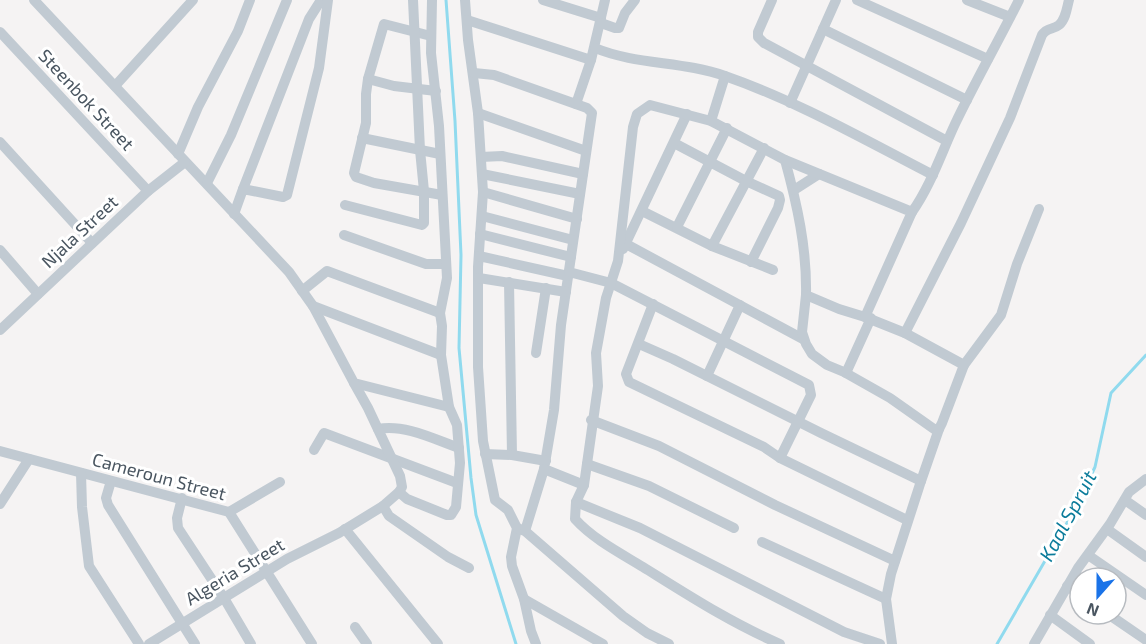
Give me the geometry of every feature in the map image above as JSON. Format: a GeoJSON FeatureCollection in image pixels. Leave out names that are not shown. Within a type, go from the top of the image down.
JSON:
{"type":"FeatureCollection","features":[{"type":"Feature","properties":{"kind":"street"},"geometry":{"type":"LineString","coordinates":[[34,0],[289,272],[313,306],[378,429],[402,482],[399,492],[407,500],[449,515],[456,507],[460,463],[457,425],[449,407],[441,355],[440,313],[446,287],[446,264],[431,36],[432,0]]}},
{"type":"Feature","properties":{"kind":"street"},"geometry":{"type":"LineString","coordinates":[[115,86],[193,0]]}},
{"type":"Feature","properties":{"kind":"street"},"geometry":{"type":"LineString","coordinates":[[181,158],[198,107],[238,31],[250,0]]}},
{"type":"Feature","properties":{"kind":"street"},"geometry":{"type":"LineString","coordinates":[[207,183],[231,135],[287,0]]}},
{"type":"Feature","properties":{"kind":"street"},"geometry":{"type":"LineString","coordinates":[[234,214],[309,19],[321,0]]}},
{"type":"Feature","properties":{"kind":"street"},"geometry":{"type":"LineString","coordinates":[[243,189],[283,197],[287,193],[319,68],[328,0]]}},
{"type":"Feature","properties":{"kind":"street"},"geometry":{"type":"LineString","coordinates":[[345,205],[422,225],[424,223],[412,0]]}},
{"type":"Feature","properties":{"kind":"street"},"geometry":{"type":"LineString","coordinates":[[465,0],[478,113],[483,192],[479,256],[478,367],[485,454],[495,500],[508,510],[521,530],[623,616],[647,633],[669,644]]}},
{"type":"Feature","properties":{"kind":"street"},"geometry":{"type":"LineString","coordinates":[[543,0],[618,28],[635,0]]}},
{"type":"Feature","properties":{"kind":"street"},"geometry":{"type":"LineString","coordinates":[[576,104],[595,48],[605,0]]}},
{"type":"Feature","properties":{"kind":"street"},"geometry":{"type":"LineString","coordinates":[[771,0],[759,27],[758,37],[764,43],[947,141]]}},
{"type":"Feature","properties":{"kind":"street"},"geometry":{"type":"LineString","coordinates":[[790,103],[836,0]]}},
{"type":"Feature","properties":{"kind":"street"},"geometry":{"type":"LineString","coordinates":[[858,0],[988,59]]}},
{"type":"Feature","properties":{"kind":"street"},"geometry":{"type":"LineString","coordinates":[[968,0],[1010,17]]}},
{"type":"Feature","properties":{"kind":"street"},"geometry":{"type":"LineString","coordinates":[[846,373],[912,212],[933,175],[967,100],[1019,0]]}},
{"type":"Feature","properties":{"kind":"street"},"geometry":{"type":"LineString","coordinates":[[906,333],[1005,128],[1042,35],[1046,30],[1059,25],[1069,0]]}},
{"type":"Feature","properties":{"kind":"street"},"geometry":{"type":"LineString","coordinates":[[467,20],[591,60]]}},
{"type":"Feature","properties":{"kind":"street"},"geometry":{"type":"LineString","coordinates":[[431,36],[384,25],[368,79],[366,117],[354,173],[356,177],[374,183],[442,195]]}},
{"type":"Feature","properties":{"kind":"street"},"geometry":{"type":"LineString","coordinates":[[823,29],[967,100]]}},
{"type":"Feature","properties":{"kind":"street","name":"Steenbok Street"},"geometry":{"type":"LineString","coordinates":[[0,32],[148,191]]}},
{"type":"Feature","properties":{"kind":"street"},"geometry":{"type":"LineString","coordinates":[[595,48],[615,55],[725,76],[790,103],[933,175]]}},
{"type":"Feature","properties":{"kind":"street"},"geometry":{"type":"LineString","coordinates":[[474,73],[500,77],[587,108],[592,113],[566,292],[554,410],[545,465],[512,557],[512,566],[524,598],[536,644]]}},
{"type":"Feature","properties":{"kind":"street"},"geometry":{"type":"LineString","coordinates":[[711,121],[725,76]]}},
{"type":"Feature","properties":{"kind":"street"},"geometry":{"type":"LineString","coordinates":[[368,79],[416,90],[436,91]]}},
{"type":"Feature","properties":{"kind":"street"},"geometry":{"type":"LineString","coordinates":[[618,261],[629,150],[635,118],[642,109],[650,105],[711,121],[785,160],[912,212]]}},
{"type":"Feature","properties":{"kind":"street"},"geometry":{"type":"LineString","coordinates":[[478,113],[586,151]]}},
{"type":"Feature","properties":{"kind":"street"},"geometry":{"type":"LineString","coordinates":[[687,114],[618,261],[604,303],[596,352],[598,386],[591,420],[584,485],[576,502],[575,520],[611,547],[694,600],[749,631],[780,644]]}},
{"type":"Feature","properties":{"kind":"street"},"geometry":{"type":"LineString","coordinates":[[677,227],[727,128]]}},
{"type":"Feature","properties":{"kind":"street"},"geometry":{"type":"LineString","coordinates":[[362,138],[440,154]]}},
{"type":"Feature","properties":{"kind":"street"},"geometry":{"type":"LineString","coordinates":[[0,142],[92,243]]}},
{"type":"Feature","properties":{"kind":"street"},"geometry":{"type":"LineString","coordinates":[[674,143],[746,181],[777,194],[780,200],[752,262]]}},
{"type":"Feature","properties":{"kind":"street"},"geometry":{"type":"LineString","coordinates":[[712,246],[764,148]]}},
{"type":"Feature","properties":{"kind":"street"},"geometry":{"type":"LineString","coordinates":[[481,157],[502,156],[583,174]]}},
{"type":"Feature","properties":{"kind":"street","name":"Njala Street"},"geometry":{"type":"LineString","coordinates":[[0,330],[181,158]]}},
{"type":"Feature","properties":{"kind":"street"},"geometry":{"type":"LineString","coordinates":[[785,160],[794,190],[804,250],[806,295],[803,339]]}},
{"type":"Feature","properties":{"kind":"street"},"geometry":{"type":"LineString","coordinates":[[482,174],[580,194]]}},
{"type":"Feature","properties":{"kind":"street"},"geometry":{"type":"LineString","coordinates":[[794,190],[819,174]]}},
{"type":"Feature","properties":{"kind":"street"},"geometry":{"type":"LineString","coordinates":[[483,192],[577,219]]}},
{"type":"Feature","properties":{"kind":"street"},"geometry":{"type":"LineString","coordinates":[[892,644],[886,599],[907,520],[964,365],[1000,315],[1039,209]]}},
{"type":"Feature","properties":{"kind":"street"},"geometry":{"type":"LineString","coordinates":[[642,211],[712,246],[773,270]]}},
{"type":"Feature","properties":{"kind":"street"},"geometry":{"type":"LineString","coordinates":[[482,216],[573,240]]}},
{"type":"Feature","properties":{"kind":"street"},"geometry":{"type":"LineString","coordinates":[[480,234],[571,257]]}},
{"type":"Feature","properties":{"kind":"street"},"geometry":{"type":"LineString","coordinates":[[344,235],[426,264],[446,264]]}},
{"type":"Feature","properties":{"kind":"street"},"geometry":{"type":"LineString","coordinates":[[626,244],[803,339],[818,359],[890,398],[925,424],[939,429]]}},
{"type":"Feature","properties":{"kind":"street"},"geometry":{"type":"LineString","coordinates":[[0,250],[38,294]]}},
{"type":"Feature","properties":{"kind":"street"},"geometry":{"type":"LineString","coordinates":[[479,256],[611,283],[810,386],[811,395],[780,458]]}},
{"type":"Feature","properties":{"kind":"street"},"geometry":{"type":"LineString","coordinates":[[302,291],[327,271],[440,313]]}},
{"type":"Feature","properties":{"kind":"street"},"geometry":{"type":"LineString","coordinates":[[479,278],[566,292]]}},
{"type":"Feature","properties":{"kind":"street"},"geometry":{"type":"LineString","coordinates":[[509,282],[512,455]]}},
{"type":"Feature","properties":{"kind":"street"},"geometry":{"type":"LineString","coordinates":[[536,353],[546,288]]}},
{"type":"Feature","properties":{"kind":"street"},"geometry":{"type":"LineString","coordinates":[[806,295],[906,333],[964,365]]}},
{"type":"Feature","properties":{"kind":"street"},"geometry":{"type":"LineString","coordinates":[[653,304],[626,374],[629,382],[764,447],[780,458],[907,520]]}},
{"type":"Feature","properties":{"kind":"street"},"geometry":{"type":"LineString","coordinates":[[707,376],[740,305]]}},
{"type":"Feature","properties":{"kind":"street"},"geometry":{"type":"LineString","coordinates":[[313,306],[441,355]]}},
{"type":"Feature","properties":{"kind":"street"},"geometry":{"type":"LineString","coordinates":[[639,344],[921,481]]}},
{"type":"Feature","properties":{"kind":"street"},"geometry":{"type":"LineString","coordinates":[[354,383],[449,407]]}},
{"type":"Feature","properties":{"kind":"street"},"geometry":{"type":"LineString","coordinates":[[591,420],[659,446],[775,505],[895,561]]}},
{"type":"Feature","properties":{"kind":"street"},"geometry":{"type":"LineString","coordinates":[[378,429],[389,427],[404,429],[459,448]]}},
{"type":"Feature","properties":{"kind":"street"},"geometry":{"type":"LineString","coordinates":[[314,450],[324,433],[457,483]]}},
{"type":"Feature","properties":{"kind":"street","name":"Cameroun Street"},"geometry":{"type":"LineString","coordinates":[[0,452],[229,512],[312,644]]}},
{"type":"Feature","properties":{"kind":"street"},"geometry":{"type":"LineString","coordinates":[[485,454],[512,455],[545,465],[584,485]]}},
{"type":"Feature","properties":{"kind":"street"},"geometry":{"type":"LineString","coordinates":[[0,504],[29,459]]}},
{"type":"Feature","properties":{"kind":"street"},"geometry":{"type":"LineString","coordinates":[[587,464],[649,486],[734,528]]}},
{"type":"Feature","properties":{"kind":"street"},"geometry":{"type":"LineString","coordinates":[[81,473],[82,507],[89,566],[139,644]]}},
{"type":"Feature","properties":{"kind":"street"},"geometry":{"type":"LineString","coordinates":[[1034,644],[1067,586],[1132,489],[1146,479]]}},
{"type":"Feature","properties":{"kind":"street"},"geometry":{"type":"LineString","coordinates":[[111,482],[106,498],[108,505],[195,644]]}},
{"type":"Feature","properties":{"kind":"street"},"geometry":{"type":"LineString","coordinates":[[229,512],[280,482]]}},
{"type":"Feature","properties":{"kind":"street","name":"Algeria Street"},"geometry":{"type":"LineString","coordinates":[[149,644],[287,559],[342,531],[383,506],[399,492]]}},
{"type":"Feature","properties":{"kind":"street"},"geometry":{"type":"LineString","coordinates":[[182,498],[177,518],[178,528],[251,644]]}},
{"type":"Feature","properties":{"kind":"street"},"geometry":{"type":"LineString","coordinates":[[1125,500],[1146,515]]}},
{"type":"Feature","properties":{"kind":"street"},"geometry":{"type":"LineString","coordinates":[[576,502],[640,528],[844,632],[880,644]]}},
{"type":"Feature","properties":{"kind":"street"},"geometry":{"type":"LineString","coordinates":[[383,506],[389,516],[469,568]]}},
{"type":"Feature","properties":{"kind":"street"},"geometry":{"type":"LineString","coordinates":[[1107,529],[1146,557]]}},
{"type":"Feature","properties":{"kind":"street"},"geometry":{"type":"LineString","coordinates":[[342,531],[435,640],[421,644]]}},
{"type":"Feature","properties":{"kind":"street"},"geometry":{"type":"LineString","coordinates":[[762,542],[886,599]]}},
{"type":"Feature","properties":{"kind":"street"},"geometry":{"type":"LineString","coordinates":[[1088,555],[1146,596]]}},
{"type":"Feature","properties":{"kind":"street"},"geometry":{"type":"LineString","coordinates":[[524,598],[603,644]]}},
{"type":"Feature","properties":{"kind":"street"},"geometry":{"type":"LineString","coordinates":[[1050,615],[1090,644]]}},
{"type":"Feature","properties":{"kind":"street"},"geometry":{"type":"LineString","coordinates":[[1126,626],[1146,640]]}},
{"type":"Feature","properties":{"kind":"street"},"geometry":{"type":"LineString","coordinates":[[355,627],[367,644]]}},
{"type":"Feature","properties":{"kind":"waterway"},"geometry":{"type":"LineString","coordinates":[[446,0],[455,121],[461,255],[459,348],[471,478],[476,515],[516,644]]}},
{"type":"Feature","properties":{"kind":"waterway","name":"Kaal Spruit"},"geometry":{"type":"LineString","coordinates":[[997,644],[1075,509],[1095,467],[1111,393],[1146,355]]}}]}
